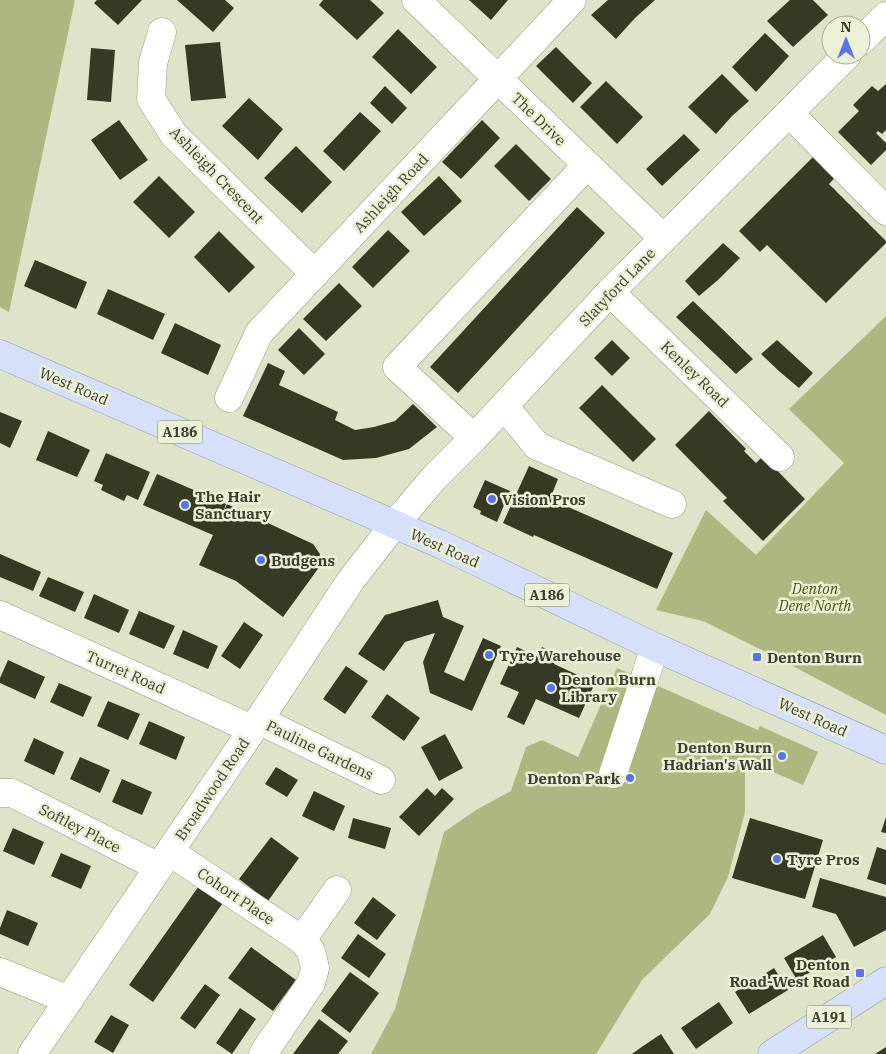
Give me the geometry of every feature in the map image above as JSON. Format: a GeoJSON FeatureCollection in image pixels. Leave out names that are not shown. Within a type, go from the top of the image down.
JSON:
{"type":"FeatureCollection","features":[{"type":"Feature","properties":{"kind":"main road","name":"West Road"},"geometry":{"type":"LineString","coordinates":[[0,354],[440,544],[655,647],[886,750]]}},
{"type":"Feature","properties":{"kind":"main road","name":"A191"},"geometry":{"type":"LineString","coordinates":[[772,1054],[886,981]]}},
{"type":"Feature","properties":{"kind":"street","name":"The Drive"},"geometry":{"type":"LineString","coordinates":[[416,0],[663,238]]}},
{"type":"Feature","properties":{"kind":"street","name":"Ashleigh Road"},"geometry":{"type":"LineString","coordinates":[[229,398],[259,333],[572,0]]}},
{"type":"Feature","properties":{"kind":"street"},"geometry":{"type":"LineString","coordinates":[[871,31],[886,16]]}},
{"type":"Feature","properties":{"kind":"street","name":"Ashleigh Crescent"},"geometry":{"type":"LineString","coordinates":[[162,32],[153,63],[152,99],[174,135],[315,274]]}},
{"type":"Feature","properties":{"kind":"street","name":"Slatyford Lane"},"geometry":{"type":"LineString","coordinates":[[394,525],[434,478],[474,438],[610,292],[837,65]]}},
{"type":"Feature","properties":{"kind":"street"},"geometry":{"type":"LineString","coordinates":[[789,113],[886,210]]}},
{"type":"Feature","properties":{"kind":"street"},"geometry":{"type":"LineString","coordinates":[[474,438],[397,367],[586,165]]}},
{"type":"Feature","properties":{"kind":"street","name":"Kenley Road"},"geometry":{"type":"LineString","coordinates":[[610,292],[780,457]]}},
{"type":"Feature","properties":{"kind":"street"},"geometry":{"type":"LineString","coordinates":[[504,406],[537,446],[672,504]]}},
{"type":"Feature","properties":{"kind":"street","name":"Broadwood Road"},"geometry":{"type":"LineString","coordinates":[[32,1054],[256,724],[351,580],[394,525]]}},
{"type":"Feature","properties":{"kind":"street","name":"Turret Road"},"geometry":{"type":"LineString","coordinates":[[0,615],[256,724]]}},
{"type":"Feature","properties":{"kind":"street"},"geometry":{"type":"LineString","coordinates":[[613,774],[655,647]]}},
{"type":"Feature","properties":{"kind":"street","name":"Pauline Gardens"},"geometry":{"type":"LineString","coordinates":[[256,724],[381,780]]}},
{"type":"Feature","properties":{"kind":"street","name":"Softley Place"},"geometry":{"type":"LineString","coordinates":[[0,793],[12,793],[165,859]]}},
{"type":"Feature","properties":{"kind":"street","name":"Cohort Place"},"geometry":{"type":"LineString","coordinates":[[165,859],[302,940],[311,951],[315,968],[311,983],[263,1054]]}},
{"type":"Feature","properties":{"kind":"street"},"geometry":{"type":"LineString","coordinates":[[302,940],[337,890]]}},
{"type":"Feature","properties":{"kind":"street"},"geometry":{"type":"LineString","coordinates":[[0,972],[69,1000]]}},
{"type":"Feature","properties":{"kind":"green space"},"geometry":{"type":"Polygon","coordinates":[[[0,0],[75,0],[9,312],[0,307],[0,0]]]}},
{"type":"Feature","properties":{"kind":"green space","name":"Denton Dene North"},"geometry":{"type":"Polygon","coordinates":[[[886,316],[886,715],[703,621],[656,610],[706,510],[756,555],[844,463],[789,409],[886,316]]]}},
{"type":"Feature","properties":{"kind":"green space"},"geometry":{"type":"Polygon","coordinates":[[[617,668],[758,730],[760,726],[818,752],[803,785],[745,760],[745,812],[728,877],[710,914],[642,980],[596,1054],[371,1054],[395,1009],[444,832],[476,810],[511,791],[526,747],[542,740],[578,757],[617,668]]]}},
{"type":"Feature","properties":{"kind":"building"},"geometry":{"type":"Polygon","coordinates":[[[97,0],[142,0],[118,25],[94,3],[97,0]]]}},
{"type":"Feature","properties":{"kind":"building"},"geometry":{"type":"Polygon","coordinates":[[[177,0],[225,0],[234,8],[213,32],[177,0]]]}},
{"type":"Feature","properties":{"kind":"building"},"geometry":{"type":"Polygon","coordinates":[[[323,0],[370,0],[384,13],[357,40],[319,5],[323,0]]]}},
{"type":"Feature","properties":{"kind":"building"},"geometry":{"type":"Polygon","coordinates":[[[469,0],[508,0],[491,20],[469,0]]]}},
{"type":"Feature","properties":{"kind":"building"},"geometry":{"type":"Polygon","coordinates":[[[608,0],[655,0],[616,39],[591,15],[608,0]]]}},
{"type":"Feature","properties":{"kind":"building"},"geometry":{"type":"Polygon","coordinates":[[[790,0],[813,0],[828,15],[821,15],[821,21],[793,47],[767,21],[790,0]]]}},
{"type":"Feature","properties":{"kind":"building"},"geometry":{"type":"Polygon","coordinates":[[[398,29],[437,67],[411,94],[372,57],[398,29]]]}},
{"type":"Feature","properties":{"kind":"building"},"geometry":{"type":"Polygon","coordinates":[[[765,33],[789,56],[756,92],[732,67],[765,33]]]}},
{"type":"Feature","properties":{"kind":"building"},"geometry":{"type":"Polygon","coordinates":[[[220,42],[226,98],[191,101],[185,45],[220,42]]]}},
{"type":"Feature","properties":{"kind":"building"},"geometry":{"type":"Polygon","coordinates":[[[556,47],[592,83],[573,103],[536,66],[556,47]]]}},
{"type":"Feature","properties":{"kind":"building"},"geometry":{"type":"Polygon","coordinates":[[[91,48],[115,50],[111,102],[87,100],[91,48]]]}},
{"type":"Feature","properties":{"kind":"building"},"geometry":{"type":"Polygon","coordinates":[[[722,74],[749,101],[716,134],[688,107],[722,74]]]}},
{"type":"Feature","properties":{"kind":"building"},"geometry":{"type":"Polygon","coordinates":[[[606,81],[643,117],[617,144],[580,107],[606,81]]]}},
{"type":"Feature","properties":{"kind":"building"},"geometry":{"type":"Polygon","coordinates":[[[886,84],[886,130],[882,134],[878,131],[876,133],[886,143],[886,150],[871,165],[838,132],[859,111],[853,105],[872,86],[878,91],[886,84]]]}},
{"type":"Feature","properties":{"kind":"building"},"geometry":{"type":"Polygon","coordinates":[[[385,86],[407,108],[392,124],[370,103],[385,86]]]}},
{"type":"Feature","properties":{"kind":"building"},"geometry":{"type":"Polygon","coordinates":[[[249,98],[283,129],[258,160],[222,126],[249,98]]]}},
{"type":"Feature","properties":{"kind":"building"},"geometry":{"type":"Polygon","coordinates":[[[360,112],[381,131],[344,171],[323,151],[360,112]]]}},
{"type":"Feature","properties":{"kind":"building"},"geometry":{"type":"Polygon","coordinates":[[[119,120],[148,160],[120,180],[91,140],[119,120]]]}},
{"type":"Feature","properties":{"kind":"building"},"geometry":{"type":"Polygon","coordinates":[[[482,120],[500,138],[461,179],[442,162],[482,120]]]}},
{"type":"Feature","properties":{"kind":"building"},"geometry":{"type":"Polygon","coordinates":[[[684,134],[700,150],[662,186],[646,169],[684,134]]]}},
{"type":"Feature","properties":{"kind":"building"},"geometry":{"type":"Polygon","coordinates":[[[516,144],[551,179],[529,201],[494,166],[516,144]]]}},
{"type":"Feature","properties":{"kind":"building"},"geometry":{"type":"Polygon","coordinates":[[[296,146],[332,182],[302,213],[264,178],[296,146]]]}},
{"type":"Feature","properties":{"kind":"building"},"geometry":{"type":"Polygon","coordinates":[[[822,148],[843,169],[829,184],[886,241],[826,303],[767,245],[760,252],[739,231],[822,148]]]}},
{"type":"Feature","properties":{"kind":"building"},"geometry":{"type":"Polygon","coordinates":[[[159,176],[195,212],[169,238],[133,202],[159,176]]]}},
{"type":"Feature","properties":{"kind":"building"},"geometry":{"type":"Polygon","coordinates":[[[439,176],[462,201],[424,236],[401,212],[439,176]]]}},
{"type":"Feature","properties":{"kind":"building"},"geometry":{"type":"Polygon","coordinates":[[[577,207],[605,233],[458,393],[430,367],[577,207]]]}},
{"type":"Feature","properties":{"kind":"building"},"geometry":{"type":"Polygon","coordinates":[[[388,230],[410,251],[373,288],[352,267],[388,230]]]}},
{"type":"Feature","properties":{"kind":"building"},"geometry":{"type":"Polygon","coordinates":[[[219,231],[255,267],[229,293],[194,257],[219,231]]]}},
{"type":"Feature","properties":{"kind":"building"},"geometry":{"type":"Polygon","coordinates":[[[723,243],[740,258],[699,296],[685,281],[723,243]]]}},
{"type":"Feature","properties":{"kind":"building"},"geometry":{"type":"Polygon","coordinates":[[[35,260],[87,282],[76,309],[24,286],[35,260]]]}},
{"type":"Feature","properties":{"kind":"building"},"geometry":{"type":"Polygon","coordinates":[[[339,283],[362,306],[326,341],[303,319],[339,283]]]}},
{"type":"Feature","properties":{"kind":"building"},"geometry":{"type":"Polygon","coordinates":[[[108,289],[165,314],[153,340],[97,314],[108,289]]]}},
{"type":"Feature","properties":{"kind":"building"},"geometry":{"type":"Polygon","coordinates":[[[693,301],[753,359],[736,374],[676,317],[693,301]]]}},
{"type":"Feature","properties":{"kind":"building"},"geometry":{"type":"Polygon","coordinates":[[[175,323],[221,345],[208,375],[161,353],[175,323]]]}},
{"type":"Feature","properties":{"kind":"building"},"geometry":{"type":"Polygon","coordinates":[[[299,328],[325,354],[304,375],[278,350],[299,328]]]}},
{"type":"Feature","properties":{"kind":"building"},"geometry":{"type":"Polygon","coordinates":[[[612,340],[630,358],[612,376],[594,358],[612,340]]]}},
{"type":"Feature","properties":{"kind":"building"},"geometry":{"type":"Polygon","coordinates":[[[777,340],[813,373],[799,388],[761,354],[777,340]]]}},
{"type":"Feature","properties":{"kind":"building"},"geometry":{"type":"Polygon","coordinates":[[[268,363],[285,371],[279,385],[338,412],[335,420],[355,430],[395,421],[413,404],[437,427],[409,449],[376,458],[343,460],[243,416],[268,363]]]}},
{"type":"Feature","properties":{"kind":"building"},"geometry":{"type":"Polygon","coordinates":[[[602,385],[656,439],[633,462],[579,408],[602,385]]]}},
{"type":"Feature","properties":{"kind":"building"},"geometry":{"type":"Polygon","coordinates":[[[709,411],[746,449],[744,451],[756,463],[763,456],[805,499],[763,541],[723,501],[727,498],[675,445],[709,411]]]}},
{"type":"Feature","properties":{"kind":"building"},"geometry":{"type":"Polygon","coordinates":[[[0,412],[22,421],[10,448],[0,443],[0,412]]]}},
{"type":"Feature","properties":{"kind":"building"},"geometry":{"type":"Polygon","coordinates":[[[48,431],[90,450],[77,477],[36,460],[48,431]]]}},
{"type":"Feature","properties":{"kind":"building"},"geometry":{"type":"Polygon","coordinates":[[[106,453],[150,472],[138,500],[127,495],[124,501],[101,490],[103,485],[94,481],[106,453]]]}},
{"type":"Feature","properties":{"kind":"building"},"geometry":{"type":"Polygon","coordinates":[[[529,466],[558,479],[550,499],[673,553],[657,589],[503,523],[529,466]]]}},
{"type":"Feature","properties":{"kind":"building","name":"Budgens"},"geometry":{"type":"Polygon","coordinates":[[[157,474],[226,504],[222,516],[227,504],[313,544],[320,554],[320,566],[283,617],[236,581],[199,565],[213,535],[143,505],[157,474]]]}},
{"type":"Feature","properties":{"kind":"building","name":"Vision Pros"},"geometry":{"type":"Polygon","coordinates":[[[485,480],[510,491],[497,522],[480,514],[481,511],[473,507],[485,480]]]}},
{"type":"Feature","properties":{"kind":"building"},"geometry":{"type":"Polygon","coordinates":[[[0,554],[41,572],[33,591],[0,577],[0,554]]]}},
{"type":"Feature","properties":{"kind":"building"},"geometry":{"type":"Polygon","coordinates":[[[48,577],[84,592],[75,612],[39,596],[48,577]]]}},
{"type":"Feature","properties":{"kind":"building"},"geometry":{"type":"Polygon","coordinates":[[[94,594],[129,610],[119,633],[84,618],[94,594]]]}},
{"type":"Feature","properties":{"kind":"building"},"geometry":{"type":"Polygon","coordinates":[[[438,600],[443,617],[464,626],[444,672],[464,681],[483,638],[501,646],[472,711],[430,693],[423,662],[435,633],[405,642],[384,671],[358,654],[385,615],[438,600]]]}},
{"type":"Feature","properties":{"kind":"building"},"geometry":{"type":"Polygon","coordinates":[[[139,611],[175,626],[164,649],[129,634],[139,611]]]}},
{"type":"Feature","properties":{"kind":"building"},"geometry":{"type":"Polygon","coordinates":[[[244,622],[263,635],[240,669],[221,656],[244,622]]]}},
{"type":"Feature","properties":{"kind":"building"},"geometry":{"type":"Polygon","coordinates":[[[183,630],[218,646],[208,669],[173,654],[183,630]]]}},
{"type":"Feature","properties":{"kind":"building","name":"Denton Burn Library"},"geometry":{"type":"Polygon","coordinates":[[[517,647],[538,657],[542,647],[558,655],[554,664],[595,683],[579,718],[536,699],[524,725],[507,717],[519,692],[500,684],[517,647]]]}},
{"type":"Feature","properties":{"kind":"building"},"geometry":{"type":"Polygon","coordinates":[[[8,660],[45,677],[35,699],[0,683],[0,678],[8,660]]]}},
{"type":"Feature","properties":{"kind":"building"},"geometry":{"type":"Polygon","coordinates":[[[346,666],[368,681],[345,714],[323,699],[346,666]]]}},
{"type":"Feature","properties":{"kind":"building"},"geometry":{"type":"Polygon","coordinates":[[[59,683],[92,697],[83,717],[50,702],[59,683]]]}},
{"type":"Feature","properties":{"kind":"building"},"geometry":{"type":"Polygon","coordinates":[[[387,694],[420,718],[404,741],[371,717],[387,694]]]}},
{"type":"Feature","properties":{"kind":"building"},"geometry":{"type":"Polygon","coordinates":[[[108,701],[140,714],[128,740],[97,726],[108,701]]]}},
{"type":"Feature","properties":{"kind":"building"},"geometry":{"type":"Polygon","coordinates":[[[149,721],[185,737],[176,760],[139,744],[149,721]]]}},
{"type":"Feature","properties":{"kind":"building"},"geometry":{"type":"Polygon","coordinates":[[[445,734],[463,768],[439,781],[421,747],[445,734]]]}},
{"type":"Feature","properties":{"kind":"building"},"geometry":{"type":"Polygon","coordinates":[[[34,738],[64,752],[54,775],[24,761],[34,738]]]}},
{"type":"Feature","properties":{"kind":"building"},"geometry":{"type":"Polygon","coordinates":[[[80,757],[110,770],[100,793],[70,779],[80,757]]]}},
{"type":"Feature","properties":{"kind":"building"},"geometry":{"type":"Polygon","coordinates":[[[276,767],[298,780],[287,797],[265,784],[276,767]]]}},
{"type":"Feature","properties":{"kind":"building"},"geometry":{"type":"Polygon","coordinates":[[[122,779],[152,792],[142,815],[112,802],[122,779]]]}},
{"type":"Feature","properties":{"kind":"building"},"geometry":{"type":"Polygon","coordinates":[[[427,788],[435,796],[442,788],[454,799],[419,836],[399,817],[427,788]]]}},
{"type":"Feature","properties":{"kind":"building"},"geometry":{"type":"Polygon","coordinates":[[[314,791],[345,806],[334,831],[302,816],[314,791]]]}},
{"type":"Feature","properties":{"kind":"building"},"geometry":{"type":"Polygon","coordinates":[[[886,817],[886,833],[881,832],[886,817]]]}},
{"type":"Feature","properties":{"kind":"building"},"geometry":{"type":"Polygon","coordinates":[[[353,818],[391,828],[385,849],[348,838],[353,818]]]}},
{"type":"Feature","properties":{"kind":"building","name":"Tyre Pros"},"geometry":{"type":"Polygon","coordinates":[[[750,818],[823,840],[805,899],[732,878],[750,818]]]}},
{"type":"Feature","properties":{"kind":"building"},"geometry":{"type":"Polygon","coordinates":[[[13,828],[44,842],[34,865],[3,851],[13,828]]]}},
{"type":"Feature","properties":{"kind":"building"},"geometry":{"type":"Polygon","coordinates":[[[271,837],[299,858],[268,901],[239,879],[271,837]]]}},
{"type":"Feature","properties":{"kind":"building"},"geometry":{"type":"Polygon","coordinates":[[[877,847],[886,850],[886,885],[867,879],[877,847]]]}},
{"type":"Feature","properties":{"kind":"building"},"geometry":{"type":"Polygon","coordinates":[[[61,853],[91,866],[81,889],[51,876],[61,853]]]}},
{"type":"Feature","properties":{"kind":"building"},"geometry":{"type":"Polygon","coordinates":[[[820,878],[886,897],[886,930],[854,947],[836,914],[812,907],[820,878]]]}},
{"type":"Feature","properties":{"kind":"building"},"geometry":{"type":"Polygon","coordinates":[[[201,883],[225,900],[153,1002],[129,985],[201,883]]]}},
{"type":"Feature","properties":{"kind":"building"},"geometry":{"type":"Polygon","coordinates":[[[373,897],[396,915],[377,940],[354,923],[373,897]]]}},
{"type":"Feature","properties":{"kind":"building"},"geometry":{"type":"Polygon","coordinates":[[[7,910],[38,923],[28,946],[0,934],[0,928],[7,910]]]}},
{"type":"Feature","properties":{"kind":"building"},"geometry":{"type":"Polygon","coordinates":[[[358,934],[386,954],[369,978],[341,958],[358,934]]]}},
{"type":"Feature","properties":{"kind":"building"},"geometry":{"type":"Polygon","coordinates":[[[823,935],[836,957],[797,980],[784,958],[823,935]]]}},
{"type":"Feature","properties":{"kind":"building"},"geometry":{"type":"Polygon","coordinates":[[[251,947],[296,980],[273,1011],[228,978],[251,947]]]}},
{"type":"Feature","properties":{"kind":"building"},"geometry":{"type":"Polygon","coordinates":[[[774,968],[788,990],[749,1014],[735,992],[774,968]]]}},
{"type":"Feature","properties":{"kind":"building"},"geometry":{"type":"Polygon","coordinates":[[[350,972],[379,993],[350,1033],[321,1011],[350,972]]]}},
{"type":"Feature","properties":{"kind":"building"},"geometry":{"type":"Polygon","coordinates":[[[205,984],[220,995],[195,1029],[180,1018],[205,984]]]}},
{"type":"Feature","properties":{"kind":"building"},"geometry":{"type":"Polygon","coordinates":[[[719,1002],[733,1023],[696,1049],[681,1028],[719,1002]]]}},
{"type":"Feature","properties":{"kind":"building"},"geometry":{"type":"Polygon","coordinates":[[[240,1008],[256,1019],[232,1054],[216,1043],[240,1008]]]}},
{"type":"Feature","properties":{"kind":"building"},"geometry":{"type":"Polygon","coordinates":[[[111,1015],[129,1025],[113,1053],[94,1042],[111,1015]]]}},
{"type":"Feature","properties":{"kind":"building"},"geometry":{"type":"Polygon","coordinates":[[[319,1019],[348,1041],[338,1054],[293,1054],[319,1019]]]}},
{"type":"Feature","properties":{"kind":"building"},"geometry":{"type":"Polygon","coordinates":[[[661,1034],[674,1054],[632,1054],[643,1046],[661,1034]]]}},
{"type":"Feature","properties":{"kind":"building"},"geometry":{"type":"Polygon","coordinates":[[[886,1047],[886,1054],[875,1054],[886,1047]]]}},
{"type":"Feature","properties":{"kind":"place","name":"Vision Pros"},"geometry":{"type":"Point","coordinates":[492,499]}},
{"type":"Feature","properties":{"kind":"place","name":"The Hair Sanctuary"},"geometry":{"type":"Point","coordinates":[185,505]}},
{"type":"Feature","properties":{"kind":"place","name":"Budgens"},"geometry":{"type":"Point","coordinates":[261,560]}},
{"type":"Feature","properties":{"kind":"place","name":"Tyre Warehouse"},"geometry":{"type":"Point","coordinates":[489,655]}},
{"type":"Feature","properties":{"kind":"place","name":"Denton Burn"},"geometry":{"type":"Point","coordinates":[757,657]}},
{"type":"Feature","properties":{"kind":"place","name":"Denton Burn Library"},"geometry":{"type":"Point","coordinates":[551,688]}},
{"type":"Feature","properties":{"kind":"place","name":"Denton Burn Hadrian's Wall"},"geometry":{"type":"Point","coordinates":[782,756]}},
{"type":"Feature","properties":{"kind":"place","name":"Denton Park"},"geometry":{"type":"Point","coordinates":[630,778]}},
{"type":"Feature","properties":{"kind":"place","name":"Tyre Pros"},"geometry":{"type":"Point","coordinates":[777,859]}},
{"type":"Feature","properties":{"kind":"place","name":"Denton Road-West Road"},"geometry":{"type":"Point","coordinates":[860,973]}}]}
